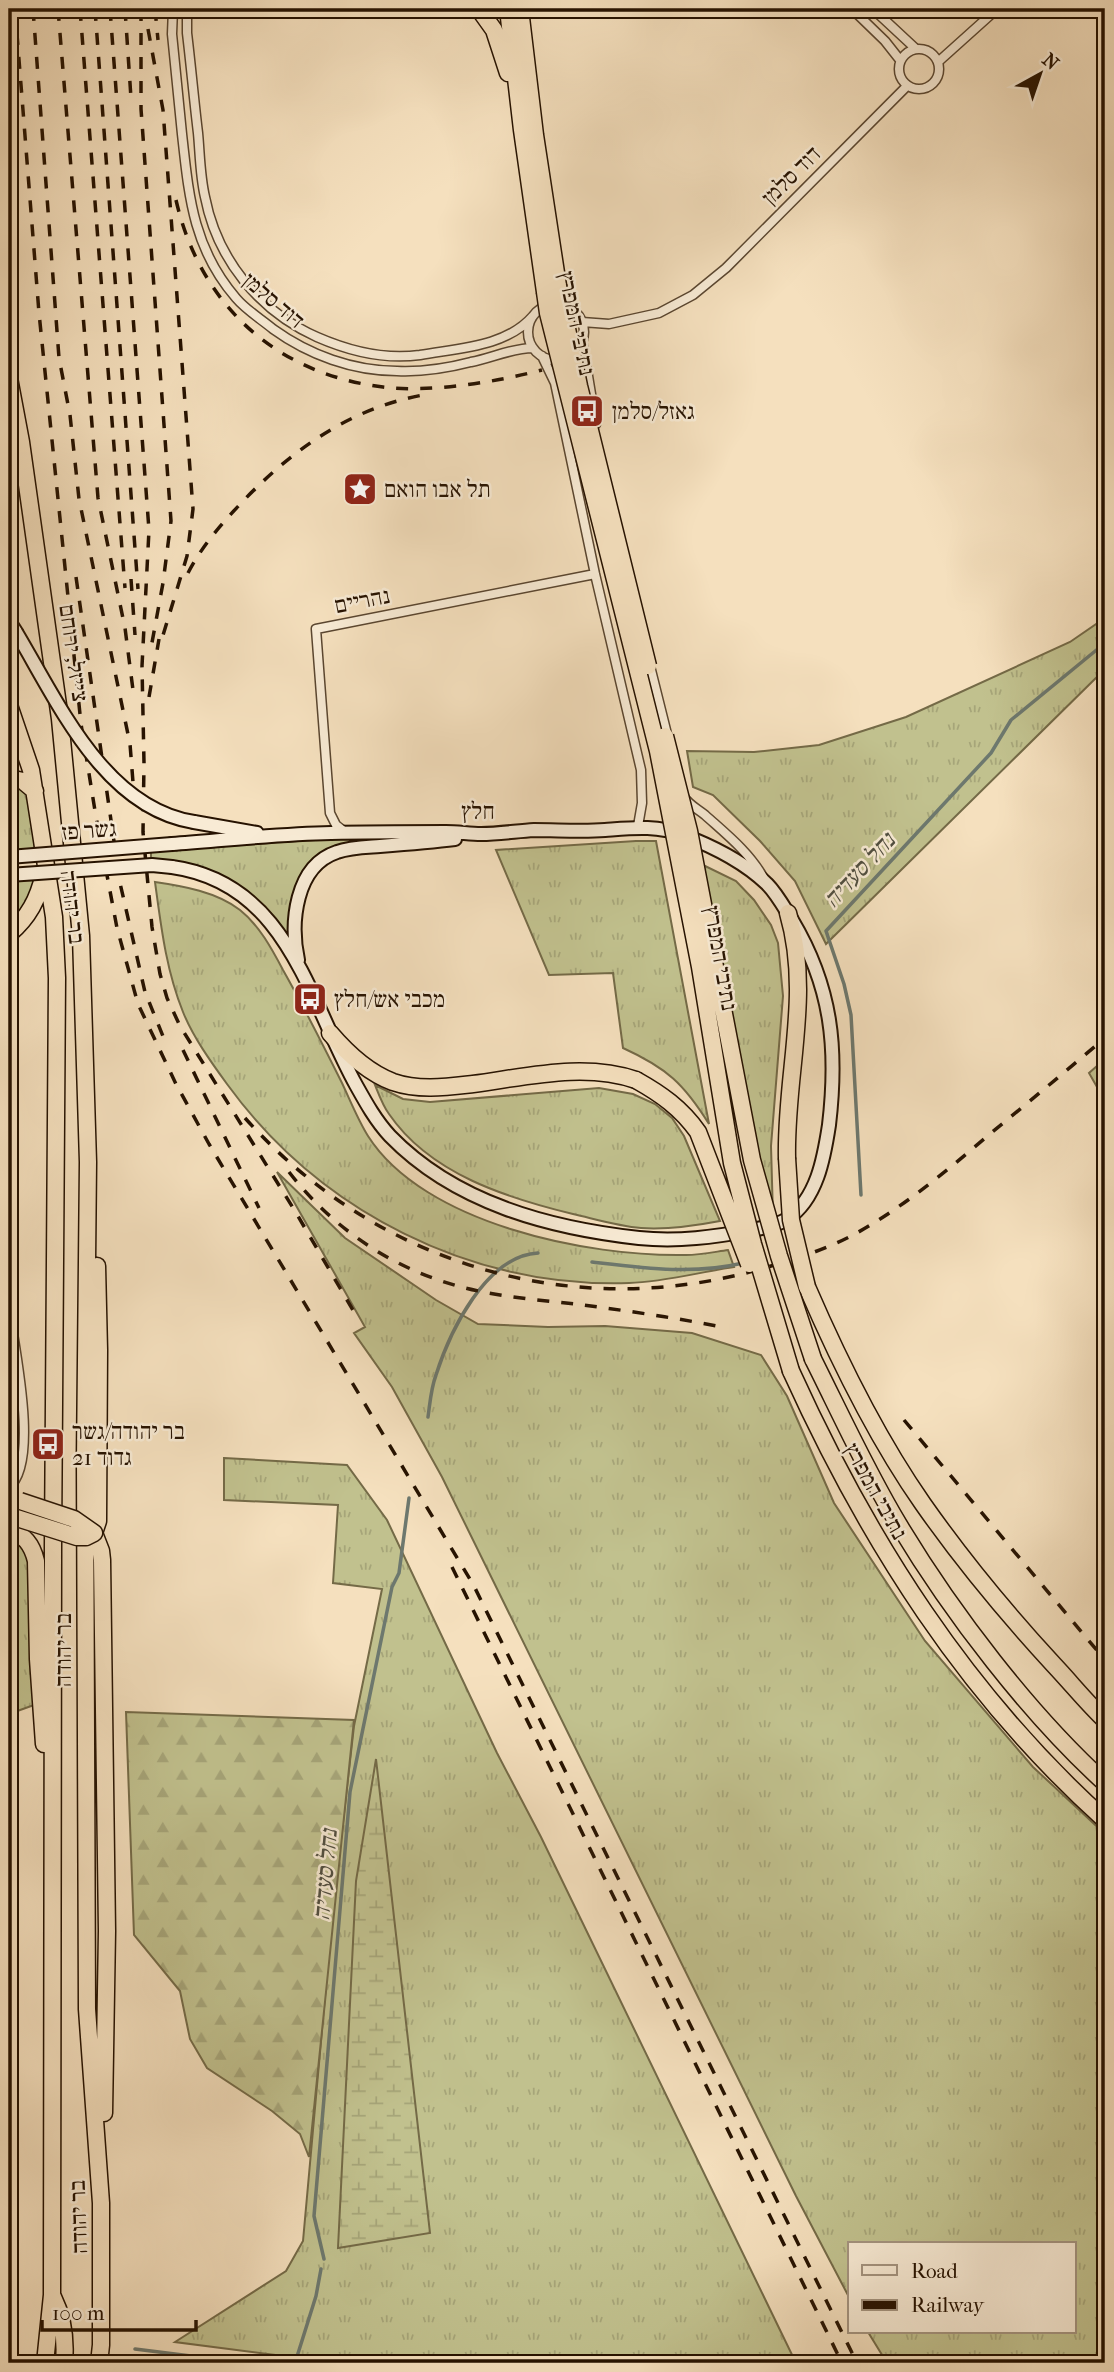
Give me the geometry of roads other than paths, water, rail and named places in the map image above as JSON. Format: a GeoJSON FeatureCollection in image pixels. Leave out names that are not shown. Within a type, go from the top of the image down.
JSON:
{"type":"FeatureCollection","features":[{"type":"Feature","properties":{"kind":"highway"},"geometry":{"type":"LineString","coordinates":[[473,9],[494,30]]}},
{"type":"Feature","properties":{"kind":"highway"},"geometry":{"type":"LineString","coordinates":[[480,9],[494,30],[506,62],[522,130]]}},
{"type":"Feature","properties":{"kind":"highway","name":"נתיבי המפרץ"},"geometry":{"type":"LineString","coordinates":[[508,9],[522,130],[552,289],[579,386],[689,831],[752,1160],[779,1256],[813,1359],[899,1525],[984,1647],[1038,1713],[1105,1783]]}},
{"type":"Feature","properties":{"kind":"highway","name":"נתיבי המפרץ"},"geometry":{"type":"LineString","coordinates":[[520,9],[552,289],[548,313],[658,751],[700,967],[732,1163],[791,1371],[851,1495],[915,1600],[986,1696],[1061,1780],[1105,1820]]}},
{"type":"Feature","properties":{"kind":"highway","name":"צייזל, ירוחם"},"geometry":{"type":"LineString","coordinates":[[9,378],[21,442],[60,719],[81,936]]}},
{"type":"Feature","properties":{"kind":"highway","name":"בר יהודה"},"geometry":{"type":"LineString","coordinates":[[9,705],[30,764],[54,917],[57,978],[52,2295]]}},
{"type":"Feature","properties":{"kind":"highway"},"geometry":{"type":"LineString","coordinates":[[9,712],[9,737]]}},
{"type":"Feature","properties":{"kind":"highway"},"geometry":{"type":"LineString","coordinates":[[9,778],[23,781],[34,791]]}},
{"type":"Feature","properties":{"kind":"highway"},"geometry":{"type":"LineString","coordinates":[[9,934],[29,915],[34,906],[45,864]]}},
{"type":"Feature","properties":{"kind":"highway"},"geometry":{"type":"LineString","coordinates":[[788,913],[796,946],[800,986],[789,1096],[787,1158],[791,1220],[807,1287],[864,1405],[921,1502],[977,1577],[1018,1626],[1104,1718]]}},
{"type":"Feature","properties":{"kind":"highway","name":"בר יהודה"},"geometry":{"type":"LineString","coordinates":[[81,936],[88,1162],[85,1446],[87,2008],[101,2203],[99,2363]]}},
{"type":"Feature","properties":{"kind":"highway"},"geometry":{"type":"LineString","coordinates":[[330,1033],[368,1067],[393,1082],[407,1085],[446,1087],[580,1071],[610,1072],[636,1080],[669,1100],[698,1132],[791,1371]]}},
{"type":"Feature","properties":{"kind":"highway"},"geometry":{"type":"LineString","coordinates":[[10,1521],[77,1537],[94,1533],[98,1521],[99,1350],[96,1221],[88,1162]]}},
{"type":"Feature","properties":{"kind":"highway"},"geometry":{"type":"LineString","coordinates":[[14,1499],[69,1517],[94,1533],[102,1560],[107,1931],[101,2203]]}},
{"type":"Feature","properties":{"kind":"highway"},"geometry":{"type":"LineString","coordinates":[[10,1521],[30,1544],[37,1568],[38,1659],[50,1831],[52,1921]]}},
{"type":"Feature","properties":{"kind":"highway"},"geometry":{"type":"LineString","coordinates":[[1038,1713],[1105,1772]]}},
{"type":"Feature","properties":{"kind":"highway"},"geometry":{"type":"LineString","coordinates":[[46,2363],[52,2295]]}},
{"type":"Feature","properties":{"kind":"highway"},"geometry":{"type":"LineString","coordinates":[[52,2295],[64,2329],[64,2363]]}},
{"type":"Feature","properties":{"kind":"street","name":"דוד סלמן"},"geometry":{"type":"LineString","coordinates":[[173,9],[172,33],[189,198],[204,248],[225,284],[238,300],[283,336],[302,347],[333,360],[374,370],[413,371],[470,363],[521,348],[533,348]]}},
{"type":"Feature","properties":{"kind":"street","name":"דוד סלמן"},"geometry":{"type":"LineString","coordinates":[[189,9],[187,33],[204,196],[219,241],[250,290],[291,323],[309,333],[338,346],[376,355],[412,356],[467,348],[516,332],[533,316]]}},
{"type":"Feature","properties":{"kind":"street"},"geometry":{"type":"LineString","coordinates":[[852,9],[900,60],[900,77],[907,86],[919,89],[931,85],[939,75],[938,62],[930,51],[916,49],[900,60]]}},
{"type":"Feature","properties":{"kind":"street"},"geometry":{"type":"LineString","coordinates":[[873,9],[916,49]]}},
{"type":"Feature","properties":{"kind":"street"},"geometry":{"type":"LineString","coordinates":[[938,62],[997,9]]}},
{"type":"Feature","properties":{"kind":"street","name":"דוד סלמן"},"geometry":{"type":"LineString","coordinates":[[582,322],[609,324],[659,313],[693,295],[726,268],[907,86]]}},
{"type":"Feature","properties":{"kind":"street"},"geometry":{"type":"LineString","coordinates":[[582,340],[573,354],[566,358],[550,359],[533,348],[528,332],[533,316],[547,306],[564,305],[578,314],[582,322],[582,340],[608,498],[683,795],[686,802],[746,853],[768,885]]}},
{"type":"Feature","properties":{"kind":"street"},"geometry":{"type":"LineString","coordinates":[[542,356],[555,383],[640,771],[642,803],[638,827]]}},
{"type":"Feature","properties":{"kind":"street"},"geometry":{"type":"LineString","coordinates":[[555,383],[568,396],[577,413],[593,485],[601,495],[608,498]]}},
{"type":"Feature","properties":{"kind":"street","name":"נהריים"},"geometry":{"type":"LineString","coordinates":[[330,813],[317,629],[595,574]]}},
{"type":"Feature","properties":{"kind":"street"},"geometry":{"type":"LineString","coordinates":[[9,621],[84,744],[108,776],[136,798],[157,810],[194,822],[274,836]]}},
{"type":"Feature","properties":{"kind":"street"},"geometry":{"type":"LineString","coordinates":[[330,813],[336,825],[353,833]]}},
{"type":"Feature","properties":{"kind":"street"},"geometry":{"type":"LineString","coordinates":[[318,834],[325,826],[330,813]]}},
{"type":"Feature","properties":{"kind":"street","name":"חלץ"},"geometry":{"type":"LineString","coordinates":[[172,844],[318,834],[479,834],[529,830],[604,831],[638,827],[672,831],[723,854],[768,885],[788,913],[809,952],[825,994],[832,1032],[832,1082],[828,1133],[815,1183],[809,1195],[786,1220],[769,1227],[710,1238],[674,1240],[640,1238],[551,1222],[516,1213],[484,1200],[453,1185],[429,1169],[386,1131],[363,1097],[299,967]]}},
{"type":"Feature","properties":{"kind":"street"},"geometry":{"type":"LineString","coordinates":[[299,967],[295,939],[296,905],[307,878],[329,855],[360,847],[449,840],[479,834]]}},
{"type":"Feature","properties":{"kind":"street","name":"גשר פז"},"geometry":{"type":"LineString","coordinates":[[9,857],[172,844]]}},
{"type":"Feature","properties":{"kind":"street","name":"גשר פז"},"geometry":{"type":"LineString","coordinates":[[9,875],[152,865],[211,876],[248,898],[278,931],[299,967]]}},
{"type":"Feature","properties":{"kind":"street"},"geometry":{"type":"LineString","coordinates":[[9,1308],[24,1442],[23,1464],[19,1476],[9,1487]]}},
{"type":"Feature","properties":{"kind":"waterway","name":"נחל סעדיה"},"geometry":{"type":"LineString","coordinates":[[861,1195],[851,1015],[844,984],[826,931],[991,753],[1011,720],[1105,643]]}},
{"type":"Feature","properties":{"kind":"waterway","name":"נחל סעדיה"},"geometry":{"type":"LineString","coordinates":[[428,1417],[433,1385],[442,1357],[473,1299],[502,1267],[519,1257],[538,1253]]}},
{"type":"Feature","properties":{"kind":"waterway","name":"נחל סעדיה"},"geometry":{"type":"LineString","coordinates":[[592,1262],[687,1270],[743,1263]]}},
{"type":"Feature","properties":{"kind":"waterway","name":"נחל סעדיה"},"geometry":{"type":"LineString","coordinates":[[324,2259],[314,2216],[350,1792],[392,1587],[399,1573],[409,1498]]}},
{"type":"Feature","properties":{"kind":"waterway","name":"נחל סעדיה"},"geometry":{"type":"LineString","coordinates":[[295,2363],[316,2296],[321,2269]]}},
{"type":"Feature","properties":{"kind":"waterway"},"geometry":{"type":"LineString","coordinates":[[135,2349],[247,2363]]}},
{"type":"Feature","properties":{"kind":"railway"},"geometry":{"type":"LineString","coordinates":[[15,9],[39,313],[81,724],[117,928],[138,1004],[176,1084],[209,1144],[474,1586],[857,2363]]}},
{"type":"Feature","properties":{"kind":"railway"},"geometry":{"type":"LineString","coordinates":[[33,9],[59,358],[70,415],[79,499],[130,744],[134,795]]}},
{"type":"Feature","properties":{"kind":"railway"},"geometry":{"type":"LineString","coordinates":[[58,9],[98,498],[125,628],[133,690]]}},
{"type":"Feature","properties":{"kind":"railway"},"geometry":{"type":"LineString","coordinates":[[80,9],[125,588]]}},
{"type":"Feature","properties":{"kind":"railway"},"geometry":{"type":"LineString","coordinates":[[95,9],[138,589]]}},
{"type":"Feature","properties":{"kind":"railway"},"geometry":{"type":"LineString","coordinates":[[110,9],[149,530],[142,666],[143,832],[152,927],[160,974],[180,1026],[295,1211],[357,1317]]}},
{"type":"Feature","properties":{"kind":"railway"},"geometry":{"type":"LineString","coordinates":[[125,9],[131,98]]}},
{"type":"Feature","properties":{"kind":"railway"},"geometry":{"type":"LineString","coordinates":[[141,9],[141,109],[171,521],[151,648]]}},
{"type":"Feature","properties":{"kind":"railway"},"geometry":{"type":"LineString","coordinates":[[155,9],[158,40]]}},
{"type":"Feature","properties":{"kind":"railway"},"geometry":{"type":"LineString","coordinates":[[148,29],[163,110],[193,509],[187,556],[161,642]]}},
{"type":"Feature","properties":{"kind":"railway"},"geometry":{"type":"LineString","coordinates":[[176,200],[187,238],[203,272],[224,302],[248,328],[277,350],[309,367],[344,380],[383,387],[421,389],[504,379],[542,370]]}},
{"type":"Feature","properties":{"kind":"railway"},"geometry":{"type":"LineString","coordinates":[[188,573],[222,524],[265,479],[305,446],[372,409],[423,395]]}},
{"type":"Feature","properties":{"kind":"railway"},"geometry":{"type":"LineString","coordinates":[[76,577],[120,883],[145,992],[167,1046]]}},
{"type":"Feature","properties":{"kind":"railway"},"geometry":{"type":"LineString","coordinates":[[131,579],[135,635]]}},
{"type":"Feature","properties":{"kind":"railway"},"geometry":{"type":"LineString","coordinates":[[149,697],[159,639]]}},
{"type":"Feature","properties":{"kind":"railway"},"geometry":{"type":"LineString","coordinates":[[245,1118],[298,1170],[356,1212],[419,1246],[486,1270],[555,1284],[627,1289],[699,1283],[803,1256],[845,1239],[873,1223],[942,1174],[1105,1038]]}},
{"type":"Feature","properties":{"kind":"railway"},"geometry":{"type":"LineString","coordinates":[[183,1050],[259,1208]]}},
{"type":"Feature","properties":{"kind":"railway"},"geometry":{"type":"LineString","coordinates":[[289,1172],[319,1206],[354,1236],[392,1260],[433,1278],[503,1296],[628,1311],[717,1326]]}},
{"type":"Feature","properties":{"kind":"railway"},"geometry":{"type":"LineString","coordinates":[[904,1420],[1105,1660]]}},
{"type":"Feature","properties":{"kind":"railway"},"geometry":{"type":"LineString","coordinates":[[452,1567],[842,2363]]}},
{"type":"Feature","properties":{"kind":"place","name":"גאזל/סלמן"},"geometry":{"type":"Point","coordinates":[587,411]}},
{"type":"Feature","properties":{"kind":"place","name":"תל אבו הואם"},"geometry":{"type":"Point","coordinates":[360,489]}},
{"type":"Feature","properties":{"kind":"place","name":"מכבי אש/חלץ"},"geometry":{"type":"Point","coordinates":[310,999]}},
{"type":"Feature","properties":{"kind":"place","name":"בר יהודה/גשר גדוד 21"},"geometry":{"type":"Point","coordinates":[48,1444]}}]}
